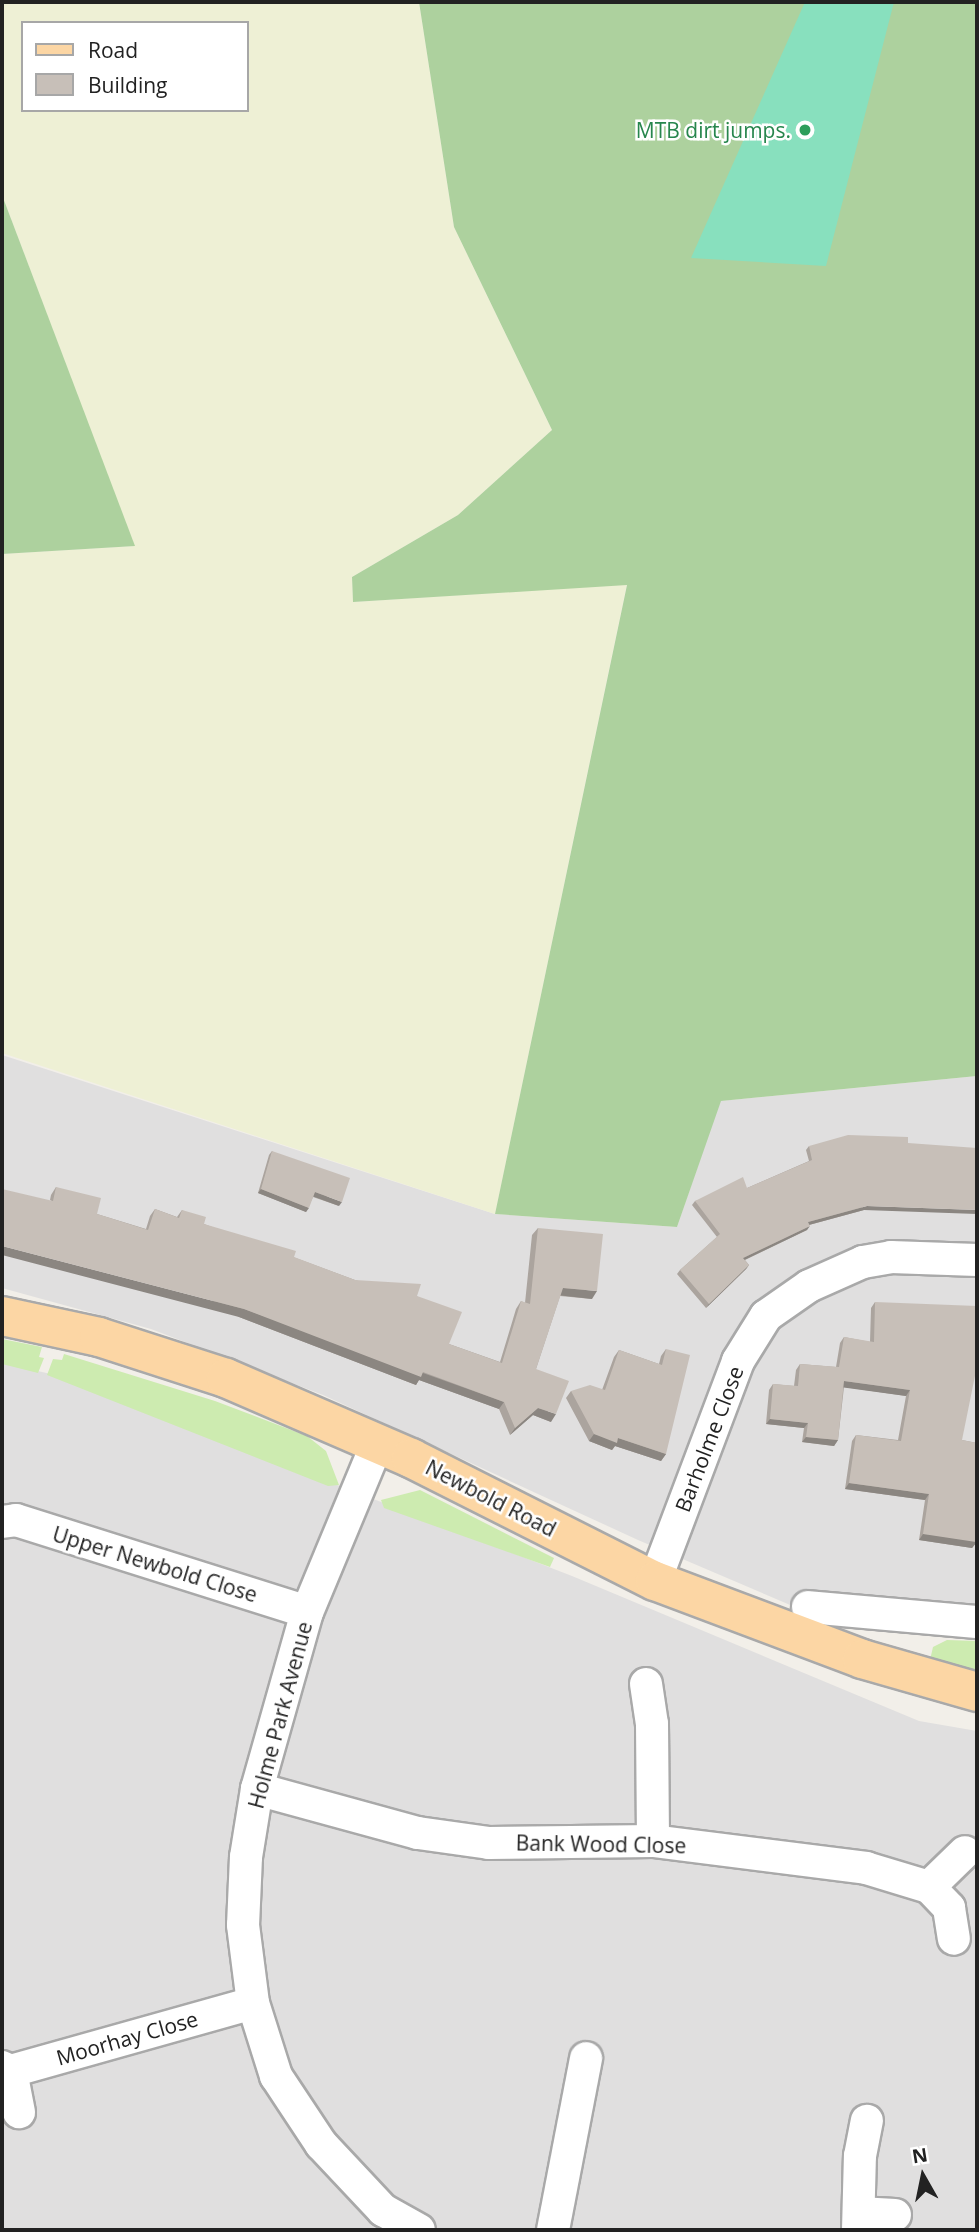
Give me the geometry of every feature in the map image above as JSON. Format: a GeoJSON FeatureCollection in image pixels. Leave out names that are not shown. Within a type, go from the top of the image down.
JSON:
{"type":"FeatureCollection","features":[{"type":"Feature","properties":{"kind":"main road","name":"Newbold Road"},"geometry":{"type":"LineString","coordinates":[[2,1316],[99,1337],[226,1378],[377,1444],[655,1581],[862,1659],[977,1692]]}},
{"type":"Feature","properties":{"kind":"street","name":"Barholme Close"},"geometry":{"type":"LineString","coordinates":[[655,1581],[737,1361],[766,1316],[809,1286],[863,1262],[891,1257],[977,1261]]}},
{"type":"Feature","properties":{"kind":"street","name":"Holme Park Avenue"},"geometry":{"type":"LineString","coordinates":[[377,1444],[307,1612],[257,1788],[246,1857],[243,1925],[253,2003],[276,2076],[376,2220],[419,2230]]}},
{"type":"Feature","properties":{"kind":"street","name":"Upper Newbold Close"},"geometry":{"type":"LineString","coordinates":[[2,1521],[16,1520],[307,1612]]}},
{"type":"Feature","properties":{"kind":"street"},"geometry":{"type":"LineString","coordinates":[[808,1607],[977,1622]]}},
{"type":"Feature","properties":{"kind":"street"},"geometry":{"type":"LineString","coordinates":[[646,1684],[652,1724],[653,1841]]}},
{"type":"Feature","properties":{"kind":"street","name":"Bank Wood Close"},"geometry":{"type":"LineString","coordinates":[[257,1788],[429,1835],[489,1843],[653,1841],[866,1868],[929,1887]]}},
{"type":"Feature","properties":{"kind":"street"},"geometry":{"type":"LineString","coordinates":[[954,1939],[949,1908],[929,1887],[965,1852]]}},
{"type":"Feature","properties":{"kind":"street","name":"Moorhay Close"},"geometry":{"type":"LineString","coordinates":[[6,2069],[253,2003]]}},
{"type":"Feature","properties":{"kind":"street"},"geometry":{"type":"LineString","coordinates":[[553,2230],[586,2058]]}},
{"type":"Feature","properties":{"kind":"street"},"geometry":{"type":"LineString","coordinates":[[6,2069],[19,2112]]}},
{"type":"Feature","properties":{"kind":"street"},"geometry":{"type":"LineString","coordinates":[[867,2121],[860,2156],[859,2222],[895,2215]]}},
{"type":"Feature","properties":{"kind":"shaded area"},"geometry":{"type":"Polygon","coordinates":[[[2,1055],[495,1214],[677,1227],[720,1101],[977,1076],[977,1622],[823,1619],[638,1540],[323,1395],[151,1329],[2,1288],[2,1055]]]}},
{"type":"Feature","properties":{"kind":"shaded area"},"geometry":{"type":"Polygon","coordinates":[[[2,1363],[51,1374],[572,1576],[919,1721],[977,1731],[977,2230],[2,2230],[2,1363]]]}},
{"type":"Feature","properties":{"kind":"green space"},"geometry":{"type":"Polygon","coordinates":[[[2,2],[419,2],[454,227],[552,430],[458,515],[352,577],[353,602],[627,584],[495,1214],[2,1053],[2,554],[134,546],[2,195],[2,2]]]}},
{"type":"Feature","properties":{"kind":"green space"},"geometry":{"type":"Polygon","coordinates":[[[419,2],[977,2],[977,1076],[721,1101],[677,1227],[495,1214],[627,585],[353,602],[352,577],[458,515],[552,430],[454,227],[419,2]]]}},
{"type":"Feature","properties":{"kind":"green space","name":"MTB dirt jumps."},"geometry":{"type":"Polygon","coordinates":[[[805,2],[894,2],[826,266],[691,258],[805,2]]]}},
{"type":"Feature","properties":{"kind":"green space"},"geometry":{"type":"Polygon","coordinates":[[[2,195],[135,546],[2,554],[2,195]]]}},
{"type":"Feature","properties":{"kind":"green space"},"geometry":{"type":"Polygon","coordinates":[[[2,1339],[42,1347],[39,1357],[44,1358],[38,1373],[2,1364],[2,1339]]]}},
{"type":"Feature","properties":{"kind":"green space"},"geometry":{"type":"Polygon","coordinates":[[[64,1354],[215,1401],[307,1436],[326,1451],[339,1485],[328,1486],[47,1375],[53,1359],[62,1360],[64,1354]]]}},
{"type":"Feature","properties":{"kind":"green space"},"geometry":{"type":"Polygon","coordinates":[[[420,1490],[554,1558],[550,1567],[384,1508],[381,1500],[420,1490]]]}},
{"type":"Feature","properties":{"kind":"green space"},"geometry":{"type":"Polygon","coordinates":[[[947,1640],[977,1641],[977,1680],[930,1660],[933,1647],[947,1640]]]}},
{"type":"Feature","properties":{"kind":"building"},"geometry":{"type":"Polygon","coordinates":[[[848,1135],[908,1137],[908,1143],[977,1148],[977,1210],[867,1206],[808,1222],[810,1226],[743,1258],[749,1265],[709,1304],[680,1270],[720,1234],[695,1201],[743,1177],[747,1188],[812,1160],[809,1146],[848,1135]]]}},
{"type":"Feature","properties":{"kind":"building"},"geometry":{"type":"Polygon","coordinates":[[[272,1151],[350,1178],[342,1202],[315,1192],[309,1208],[261,1189],[272,1151]]]}},
{"type":"Feature","properties":{"kind":"building"},"geometry":{"type":"Polygon","coordinates":[[[56,1187],[101,1198],[97,1214],[148,1230],[155,1209],[179,1218],[182,1210],[206,1217],[204,1224],[296,1251],[294,1257],[355,1280],[421,1284],[417,1296],[462,1312],[449,1344],[502,1363],[521,1301],[530,1304],[538,1228],[603,1234],[597,1291],[563,1288],[536,1369],[569,1381],[556,1414],[538,1408],[515,1428],[504,1402],[423,1372],[421,1377],[244,1309],[2,1246],[2,1189],[53,1201],[56,1187]]]}},
{"type":"Feature","properties":{"kind":"building"},"geometry":{"type":"Polygon","coordinates":[[[875,1302],[977,1306],[977,1366],[962,1440],[977,1443],[976,1542],[923,1534],[929,1494],[849,1483],[856,1435],[901,1441],[910,1390],[844,1381],[838,1440],[806,1437],[808,1423],[770,1419],[773,1384],[798,1386],[800,1364],[839,1367],[844,1337],[874,1342],[875,1302]]]}},
{"type":"Feature","properties":{"kind":"building"},"geometry":{"type":"Polygon","coordinates":[[[666,1349],[690,1355],[666,1454],[618,1438],[617,1443],[594,1434],[571,1391],[590,1385],[605,1390],[619,1350],[662,1365],[666,1349]]]}},
{"type":"Feature","properties":{"kind":"place","name":"MTB dirt jumps."},"geometry":{"type":"Point","coordinates":[805,130]}}]}
